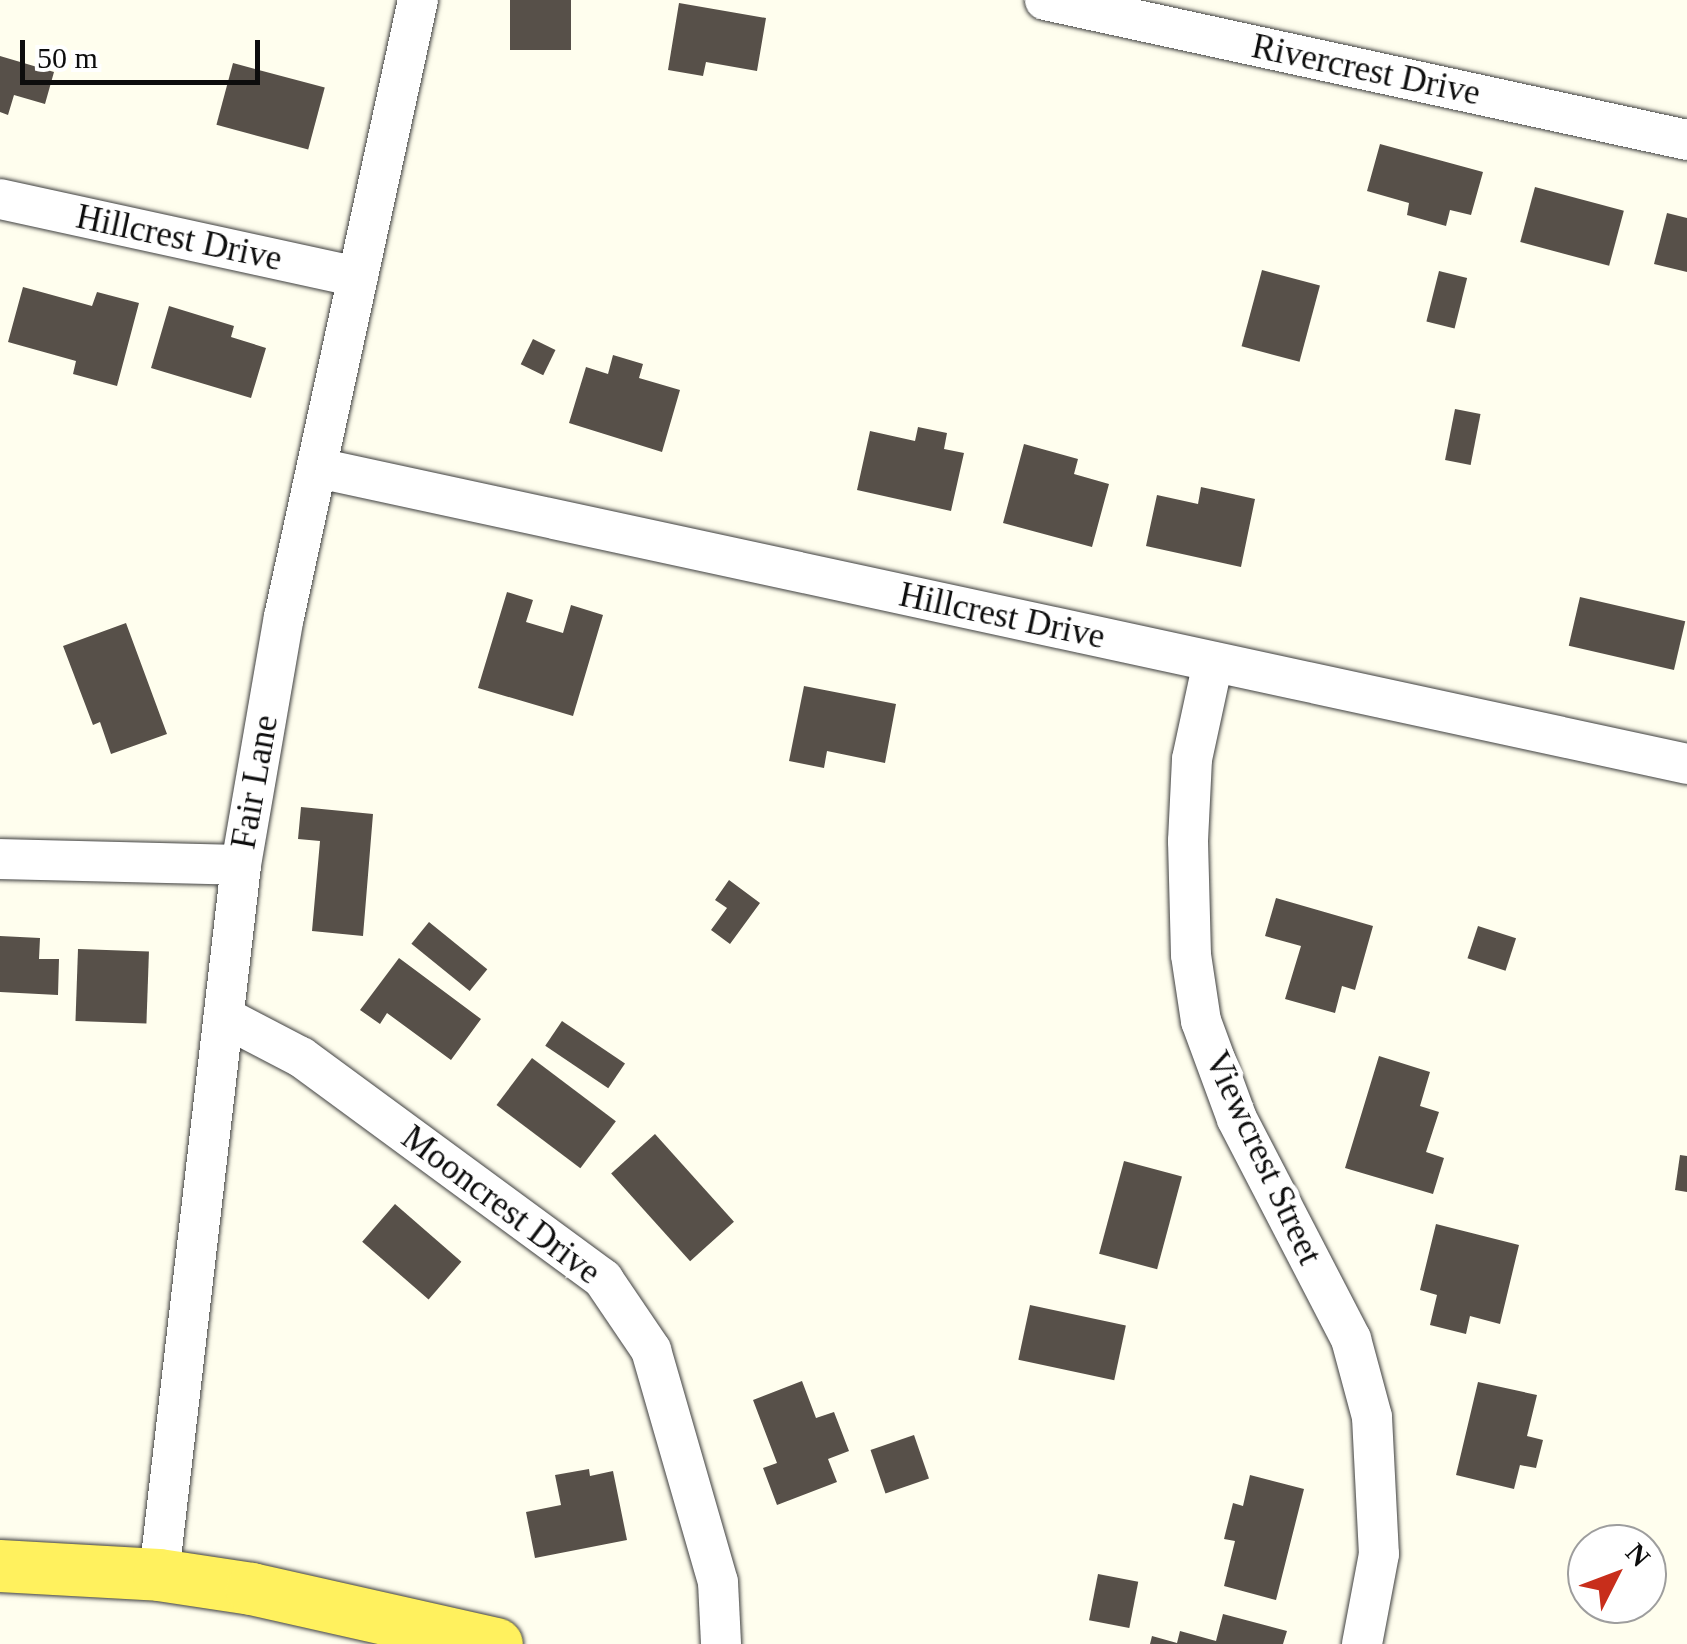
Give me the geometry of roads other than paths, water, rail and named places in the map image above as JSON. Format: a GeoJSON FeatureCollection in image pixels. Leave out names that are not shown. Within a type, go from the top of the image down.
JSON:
{"type":"FeatureCollection","features":[{"type":"Feature","properties":{"kind":"main road"},"geometry":{"type":"LineString","coordinates":[[0,1566],[159,1575],[252,1589],[497,1644]]}},
{"type":"Feature","properties":{"kind":"street","name":"Fair Lane"},"geometry":{"type":"LineString","coordinates":[[159,1575],[241,865],[318,468],[418,0]]}},
{"type":"Feature","properties":{"kind":"street","name":"Rivercrest Drive"},"geometry":{"type":"LineString","coordinates":[[1044,0],[1687,140]]}},
{"type":"Feature","properties":{"kind":"street","name":"Hillcrest Drive"},"geometry":{"type":"LineString","coordinates":[[0,200],[358,277]]}},
{"type":"Feature","properties":{"kind":"street","name":"Hillcrest Drive"},"geometry":{"type":"LineString","coordinates":[[318,468],[1687,764]]}},
{"type":"Feature","properties":{"kind":"street","name":"Viewcrest Street"},"geometry":{"type":"LineString","coordinates":[[1213,662],[1192,759],[1189,824],[1191,955],[1201,1021],[1237,1119],[1351,1339],[1372,1417],[1379,1554],[1362,1644]]}},
{"type":"Feature","properties":{"kind":"street"},"geometry":{"type":"LineString","coordinates":[[0,858],[241,865]]}},
{"type":"Feature","properties":{"kind":"street","name":"Mooncrest Drive"},"geometry":{"type":"LineString","coordinates":[[224,1018],[301,1056],[602,1279],[651,1350],[718,1582],[721,1644]]}}]}
